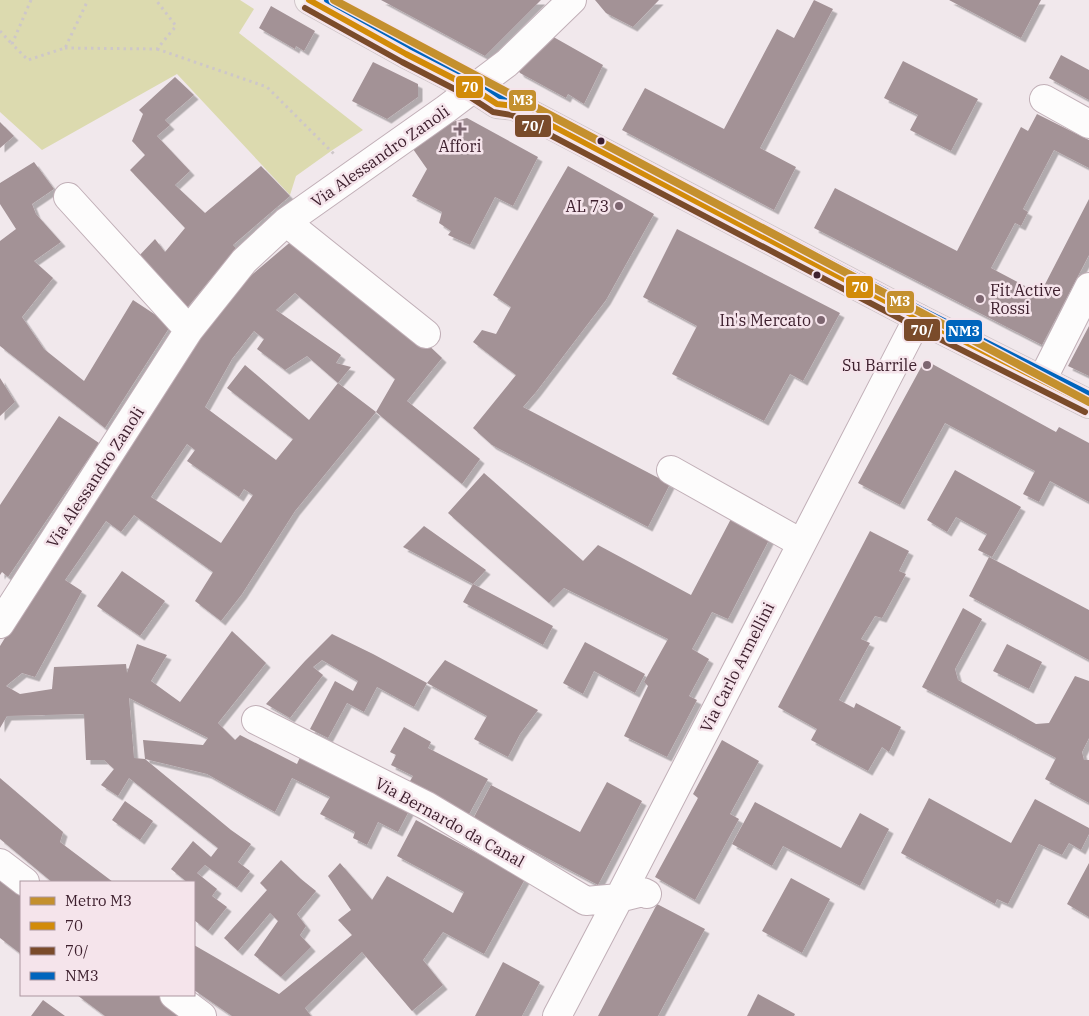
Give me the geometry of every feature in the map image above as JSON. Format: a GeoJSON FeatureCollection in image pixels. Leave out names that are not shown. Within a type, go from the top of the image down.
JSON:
{"type":"FeatureCollection","features":[{"type":"Feature","properties":{"kind":"main road"},"geometry":{"type":"LineString","coordinates":[[309,0],[474,89],[497,104],[515,106],[918,318],[1089,404]]}},
{"type":"Feature","properties":{"kind":"street","name":"Via Alessandro Zanoli"},"geometry":{"type":"LineString","coordinates":[[0,624],[189,330],[244,261],[286,222],[474,89],[507,63],[572,0]]}},
{"type":"Feature","properties":{"kind":"street"},"geometry":{"type":"LineString","coordinates":[[1044,100],[1089,124]]}},
{"type":"Feature","properties":{"kind":"street"},"geometry":{"type":"LineString","coordinates":[[68,197],[189,330]]}},
{"type":"Feature","properties":{"kind":"street"},"geometry":{"type":"LineString","coordinates":[[286,222],[426,334]]}},
{"type":"Feature","properties":{"kind":"street"},"geometry":{"type":"LineString","coordinates":[[1042,380],[1089,287]]}},
{"type":"Feature","properties":{"kind":"street","name":"Via Carlo Armellini"},"geometry":{"type":"LineString","coordinates":[[557,1016],[918,318]]}},
{"type":"Feature","properties":{"kind":"street"},"geometry":{"type":"LineString","coordinates":[[671,470],[801,543]]}},
{"type":"Feature","properties":{"kind":"street","name":"Via Bernardo da Canal"},"geometry":{"type":"LineString","coordinates":[[256,720],[427,806],[586,901],[619,898],[643,892],[647,894]]}},
{"type":"Feature","properties":{"kind":"street"},"geometry":{"type":"LineString","coordinates":[[0,863],[24,881]]}},
{"type":"Feature","properties":{"kind":"street"},"geometry":{"type":"LineString","coordinates":[[175,996],[202,1016]]}},
{"type":"Feature","properties":{"kind":"path"},"geometry":{"type":"LineString","coordinates":[[12,44],[31,0]]}},
{"type":"Feature","properties":{"kind":"path"},"geometry":{"type":"LineString","coordinates":[[65,48],[88,0]]}},
{"type":"Feature","properties":{"kind":"path"},"geometry":{"type":"LineString","coordinates":[[156,0],[176,26],[157,49]]}},
{"type":"Feature","properties":{"kind":"path"},"geometry":{"type":"LineString","coordinates":[[0,31],[28,60],[65,48],[157,49],[267,87],[338,158]]}},
{"type":"Feature","properties":{"kind":"shaded area"},"geometry":{"type":"Polygon","coordinates":[[[0,0],[240,0],[254,9],[239,33],[363,130],[296,176],[290,195],[177,74],[42,150],[0,112],[0,0]]]}},
{"type":"Feature","properties":{"kind":"building"},"geometry":{"type":"Polygon","coordinates":[[[381,0],[541,0],[485,56],[381,0]]]}},
{"type":"Feature","properties":{"kind":"building"},"geometry":{"type":"Polygon","coordinates":[[[595,0],[659,0],[633,27],[606,13],[595,0]]]}},
{"type":"Feature","properties":{"kind":"building"},"geometry":{"type":"Polygon","coordinates":[[[814,0],[833,9],[760,148],[796,167],[774,210],[622,130],[645,88],[724,129],[777,29],[794,38],[814,0]]]}},
{"type":"Feature","properties":{"kind":"building"},"geometry":{"type":"Polygon","coordinates":[[[949,0],[1041,0],[1021,38],[949,0]]]}},
{"type":"Feature","properties":{"kind":"building"},"geometry":{"type":"Polygon","coordinates":[[[271,6],[315,31],[304,51],[296,46],[295,49],[259,28],[271,6]]]}},
{"type":"Feature","properties":{"kind":"building"},"geometry":{"type":"Polygon","coordinates":[[[550,35],[603,65],[584,104],[568,94],[566,98],[520,73],[518,70],[550,35]]]}},
{"type":"Feature","properties":{"kind":"building"},"geometry":{"type":"Polygon","coordinates":[[[1061,55],[1089,70],[1089,100],[1049,78],[1061,55]]]}},
{"type":"Feature","properties":{"kind":"building"},"geometry":{"type":"Polygon","coordinates":[[[903,61],[978,99],[951,151],[910,130],[918,115],[884,98],[903,61]]]}},
{"type":"Feature","properties":{"kind":"building"},"geometry":{"type":"Polygon","coordinates":[[[373,62],[418,84],[418,97],[387,119],[352,101],[373,62]]]}},
{"type":"Feature","properties":{"kind":"building"},"geometry":{"type":"Polygon","coordinates":[[[175,77],[194,95],[165,120],[170,125],[157,136],[190,171],[175,185],[205,213],[261,166],[290,196],[233,245],[236,248],[186,309],[137,258],[155,239],[165,252],[185,228],[130,170],[145,155],[132,141],[143,114],[139,110],[175,77]]]}},
{"type":"Feature","properties":{"kind":"building"},"geometry":{"type":"Polygon","coordinates":[[[1037,114],[1089,140],[1089,168],[1054,150],[1023,209],[1028,212],[1021,226],[1015,223],[991,268],[1040,294],[1089,199],[1089,255],[1042,345],[814,228],[835,188],[957,251],[1021,127],[1028,131],[1037,114]]]}},
{"type":"Feature","properties":{"kind":"building"},"geometry":{"type":"Polygon","coordinates":[[[467,118],[538,157],[513,206],[495,197],[470,245],[448,235],[451,231],[439,223],[442,212],[412,196],[427,169],[413,149],[448,123],[467,118]]]}},
{"type":"Feature","properties":{"kind":"building"},"geometry":{"type":"Polygon","coordinates":[[[0,122],[14,136],[0,148],[0,122]]]}},
{"type":"Feature","properties":{"kind":"building"},"geometry":{"type":"Polygon","coordinates":[[[34,162],[54,189],[32,204],[36,214],[61,242],[34,261],[53,278],[22,317],[44,349],[84,381],[133,300],[171,325],[105,428],[0,346],[0,241],[16,229],[0,204],[0,183],[34,162]]]}},
{"type":"Feature","properties":{"kind":"building"},"geometry":{"type":"Polygon","coordinates":[[[568,166],[654,214],[606,300],[523,407],[670,484],[648,527],[492,445],[473,428],[516,375],[473,342],[482,330],[496,334],[511,307],[493,295],[568,166]]]}},
{"type":"Feature","properties":{"kind":"building"},"geometry":{"type":"Polygon","coordinates":[[[677,229],[840,313],[803,381],[790,374],[764,421],[672,374],[697,326],[643,297],[677,229]]]}},
{"type":"Feature","properties":{"kind":"building"},"geometry":{"type":"Polygon","coordinates":[[[294,239],[425,342],[442,358],[407,401],[480,459],[462,484],[376,412],[295,511],[242,594],[221,621],[195,601],[213,572],[134,515],[121,532],[106,521],[65,580],[82,591],[35,677],[22,673],[6,686],[20,694],[52,689],[54,667],[126,664],[127,673],[137,644],[167,655],[151,681],[180,702],[232,631],[266,663],[218,723],[235,740],[240,735],[297,764],[301,755],[410,809],[398,832],[378,822],[367,845],[353,838],[355,832],[320,814],[330,797],[292,778],[275,812],[207,774],[145,759],[231,830],[251,844],[238,862],[250,871],[237,888],[205,865],[197,873],[217,889],[212,896],[227,907],[208,931],[195,921],[195,881],[186,881],[171,869],[193,841],[211,857],[218,848],[129,778],[118,796],[101,785],[114,769],[104,760],[86,760],[84,714],[7,716],[0,728],[0,646],[47,569],[199,336],[229,294],[294,239]],[[295,293],[276,310],[341,355],[336,363],[351,367],[338,383],[376,412],[395,379],[295,293]],[[254,331],[232,359],[205,407],[276,460],[293,439],[227,388],[245,365],[309,420],[338,383],[307,356],[285,370],[257,349],[264,339],[254,331]],[[187,444],[151,497],[221,543],[253,495],[244,489],[239,497],[187,461],[195,450],[187,444]],[[129,698],[134,758],[145,759],[143,740],[203,745],[208,738],[129,698]]]}},
{"type":"Feature","properties":{"kind":"building"},"geometry":{"type":"Polygon","coordinates":[[[1089,326],[1089,376],[1068,366],[1089,326]]]}},
{"type":"Feature","properties":{"kind":"building"},"geometry":{"type":"Polygon","coordinates":[[[925,360],[1056,432],[1059,427],[1089,443],[1089,502],[1050,481],[1039,502],[1023,494],[1035,471],[945,423],[900,505],[858,483],[925,360]]]}},
{"type":"Feature","properties":{"kind":"building"},"geometry":{"type":"Polygon","coordinates":[[[0,378],[15,402],[0,416],[0,378]]]}},
{"type":"Feature","properties":{"kind":"building"},"geometry":{"type":"Polygon","coordinates":[[[59,416],[99,443],[8,577],[2,572],[0,575],[0,505],[59,416]]]}},
{"type":"Feature","properties":{"kind":"building"},"geometry":{"type":"Polygon","coordinates":[[[955,470],[1021,507],[992,557],[978,550],[987,534],[956,517],[947,532],[927,520],[955,470]]]}},
{"type":"Feature","properties":{"kind":"building"},"geometry":{"type":"Polygon","coordinates":[[[484,473],[583,561],[598,545],[691,595],[732,517],[770,538],[728,619],[712,612],[692,649],[709,659],[689,696],[697,700],[667,757],[624,736],[648,686],[644,682],[668,639],[564,588],[549,603],[448,513],[484,473]]]}},
{"type":"Feature","properties":{"kind":"building"},"geometry":{"type":"Polygon","coordinates":[[[424,526],[486,570],[473,584],[403,547],[424,526]]]}},
{"type":"Feature","properties":{"kind":"building"},"geometry":{"type":"Polygon","coordinates":[[[870,531],[909,551],[899,571],[906,574],[882,618],[875,616],[861,639],[870,643],[839,700],[854,708],[856,703],[901,727],[889,752],[882,747],[868,771],[811,740],[817,729],[778,707],[870,531]]]}},
{"type":"Feature","properties":{"kind":"building"},"geometry":{"type":"Polygon","coordinates":[[[989,557],[1089,610],[1089,660],[969,596],[989,557]]]}},
{"type":"Feature","properties":{"kind":"building"},"geometry":{"type":"Polygon","coordinates":[[[122,571],[165,601],[140,636],[97,606],[122,571]]]}},
{"type":"Feature","properties":{"kind":"building"},"geometry":{"type":"Polygon","coordinates":[[[473,584],[553,626],[543,645],[463,602],[473,584]]]}},
{"type":"Feature","properties":{"kind":"building"},"geometry":{"type":"Polygon","coordinates":[[[963,608],[982,619],[955,669],[958,680],[1036,724],[1049,723],[1075,676],[1089,681],[1089,738],[1082,752],[1084,760],[1089,760],[1089,803],[1045,779],[1056,758],[922,687],[963,608]]]}},
{"type":"Feature","properties":{"kind":"building"},"geometry":{"type":"Polygon","coordinates":[[[332,634],[427,683],[414,707],[377,687],[364,712],[347,703],[328,738],[310,729],[335,681],[353,691],[358,681],[322,660],[313,667],[323,675],[290,718],[266,704],[332,634]]]}},
{"type":"Feature","properties":{"kind":"building"},"geometry":{"type":"Polygon","coordinates":[[[585,642],[645,674],[635,693],[594,671],[583,694],[563,683],[585,642]]]}},
{"type":"Feature","properties":{"kind":"building"},"geometry":{"type":"Polygon","coordinates":[[[1007,644],[1042,662],[1029,689],[993,671],[1007,644]]]}},
{"type":"Feature","properties":{"kind":"building"},"geometry":{"type":"Polygon","coordinates":[[[445,660],[538,710],[520,734],[508,757],[474,739],[487,716],[427,683],[445,660]]]}},
{"type":"Feature","properties":{"kind":"building"},"geometry":{"type":"Polygon","coordinates":[[[404,727],[431,742],[428,748],[488,779],[467,818],[407,786],[413,776],[391,765],[396,755],[390,752],[404,727]]]}},
{"type":"Feature","properties":{"kind":"building"},"geometry":{"type":"Polygon","coordinates":[[[722,740],[759,761],[730,814],[739,819],[695,900],[655,877],[698,798],[693,794],[722,740]]]}},
{"type":"Feature","properties":{"kind":"building"},"geometry":{"type":"Polygon","coordinates":[[[0,778],[63,832],[60,842],[112,881],[51,881],[0,839],[0,778]]]}},
{"type":"Feature","properties":{"kind":"building"},"geometry":{"type":"Polygon","coordinates":[[[607,782],[642,801],[598,885],[473,819],[491,785],[580,832],[607,782]]]}},
{"type":"Feature","properties":{"kind":"building"},"geometry":{"type":"Polygon","coordinates":[[[929,798],[1011,843],[1035,799],[1089,828],[1089,834],[1081,850],[1069,843],[1062,855],[1039,844],[1008,904],[997,899],[995,904],[901,853],[929,798]]]}},
{"type":"Feature","properties":{"kind":"building"},"geometry":{"type":"Polygon","coordinates":[[[125,801],[153,821],[140,840],[112,820],[125,801]]]}},
{"type":"Feature","properties":{"kind":"building"},"geometry":{"type":"Polygon","coordinates":[[[755,802],[841,848],[860,813],[889,829],[860,886],[783,846],[772,866],[732,844],[755,802]]]}},
{"type":"Feature","properties":{"kind":"building"},"geometry":{"type":"Polygon","coordinates":[[[416,820],[525,879],[484,954],[443,932],[423,960],[443,985],[412,1011],[362,952],[305,1008],[311,1016],[232,1016],[195,991],[195,946],[279,994],[352,935],[338,920],[351,910],[328,876],[340,863],[372,900],[387,876],[453,913],[464,892],[397,856],[416,820]]]}},
{"type":"Feature","properties":{"kind":"building"},"geometry":{"type":"Polygon","coordinates":[[[281,860],[316,891],[297,914],[306,926],[300,935],[311,947],[281,977],[254,955],[278,921],[270,913],[238,951],[224,938],[267,890],[260,883],[281,860]]]}},
{"type":"Feature","properties":{"kind":"building"},"geometry":{"type":"Polygon","coordinates":[[[1089,863],[1089,917],[1067,904],[1089,863]]]}},
{"type":"Feature","properties":{"kind":"building"},"geometry":{"type":"Polygon","coordinates":[[[0,873],[20,888],[20,953],[0,938],[0,873]]]}},
{"type":"Feature","properties":{"kind":"building"},"geometry":{"type":"Polygon","coordinates":[[[791,878],[830,899],[802,953],[762,931],[791,878]]]}},
{"type":"Feature","properties":{"kind":"building"},"geometry":{"type":"Polygon","coordinates":[[[657,904],[705,929],[658,1016],[598,1016],[657,904]]]}},
{"type":"Feature","properties":{"kind":"building"},"geometry":{"type":"Polygon","coordinates":[[[503,962],[540,982],[522,1016],[475,1016],[503,962]]]}},
{"type":"Feature","properties":{"kind":"building"},"geometry":{"type":"Polygon","coordinates":[[[758,994],[795,1014],[794,1016],[747,1016],[758,994]]]}},
{"type":"Feature","properties":{"kind":"building"},"geometry":{"type":"Polygon","coordinates":[[[78,996],[160,996],[187,1016],[105,1016],[78,996]]]}},
{"type":"Feature","properties":{"kind":"building"},"geometry":{"type":"Polygon","coordinates":[[[43,1000],[65,1016],[31,1016],[43,1000]]]}},
{"type":"Feature","properties":{"kind":"metro line","name":"M3"},"geometry":{"type":"LineString","coordinates":[[334,0],[1089,402]]}},
{"type":"Feature","properties":{"kind":"transit line","name":"70"},"geometry":{"type":"LineString","coordinates":[[309,0],[474,89],[497,104],[515,106],[918,318],[1089,404]]}},
{"type":"Feature","properties":{"kind":"transit line","name":"NM3"},"geometry":{"type":"LineString","coordinates":[[327,0],[478,81],[500,96],[519,98],[922,310],[1089,394]]}},
{"type":"Feature","properties":{"kind":"transit line","name":"70/"},"geometry":{"type":"LineString","coordinates":[[305,8],[470,97],[493,112],[512,115],[914,326],[1085,412]]}},
{"type":"Feature","properties":{"kind":"place","name":"Affori"},"geometry":{"type":"Point","coordinates":[460,129]}},
{"type":"Feature","properties":{"kind":"place","name":"AL 73"},"geometry":{"type":"Point","coordinates":[619,206]}},
{"type":"Feature","properties":{"kind":"place","name":"Fit Active Rossi"},"geometry":{"type":"Point","coordinates":[980,299]}},
{"type":"Feature","properties":{"kind":"place","name":"In's Mercato"},"geometry":{"type":"Point","coordinates":[821,320]}},
{"type":"Feature","properties":{"kind":"place","name":"Su Barrile"},"geometry":{"type":"Point","coordinates":[927,365]}}]}
